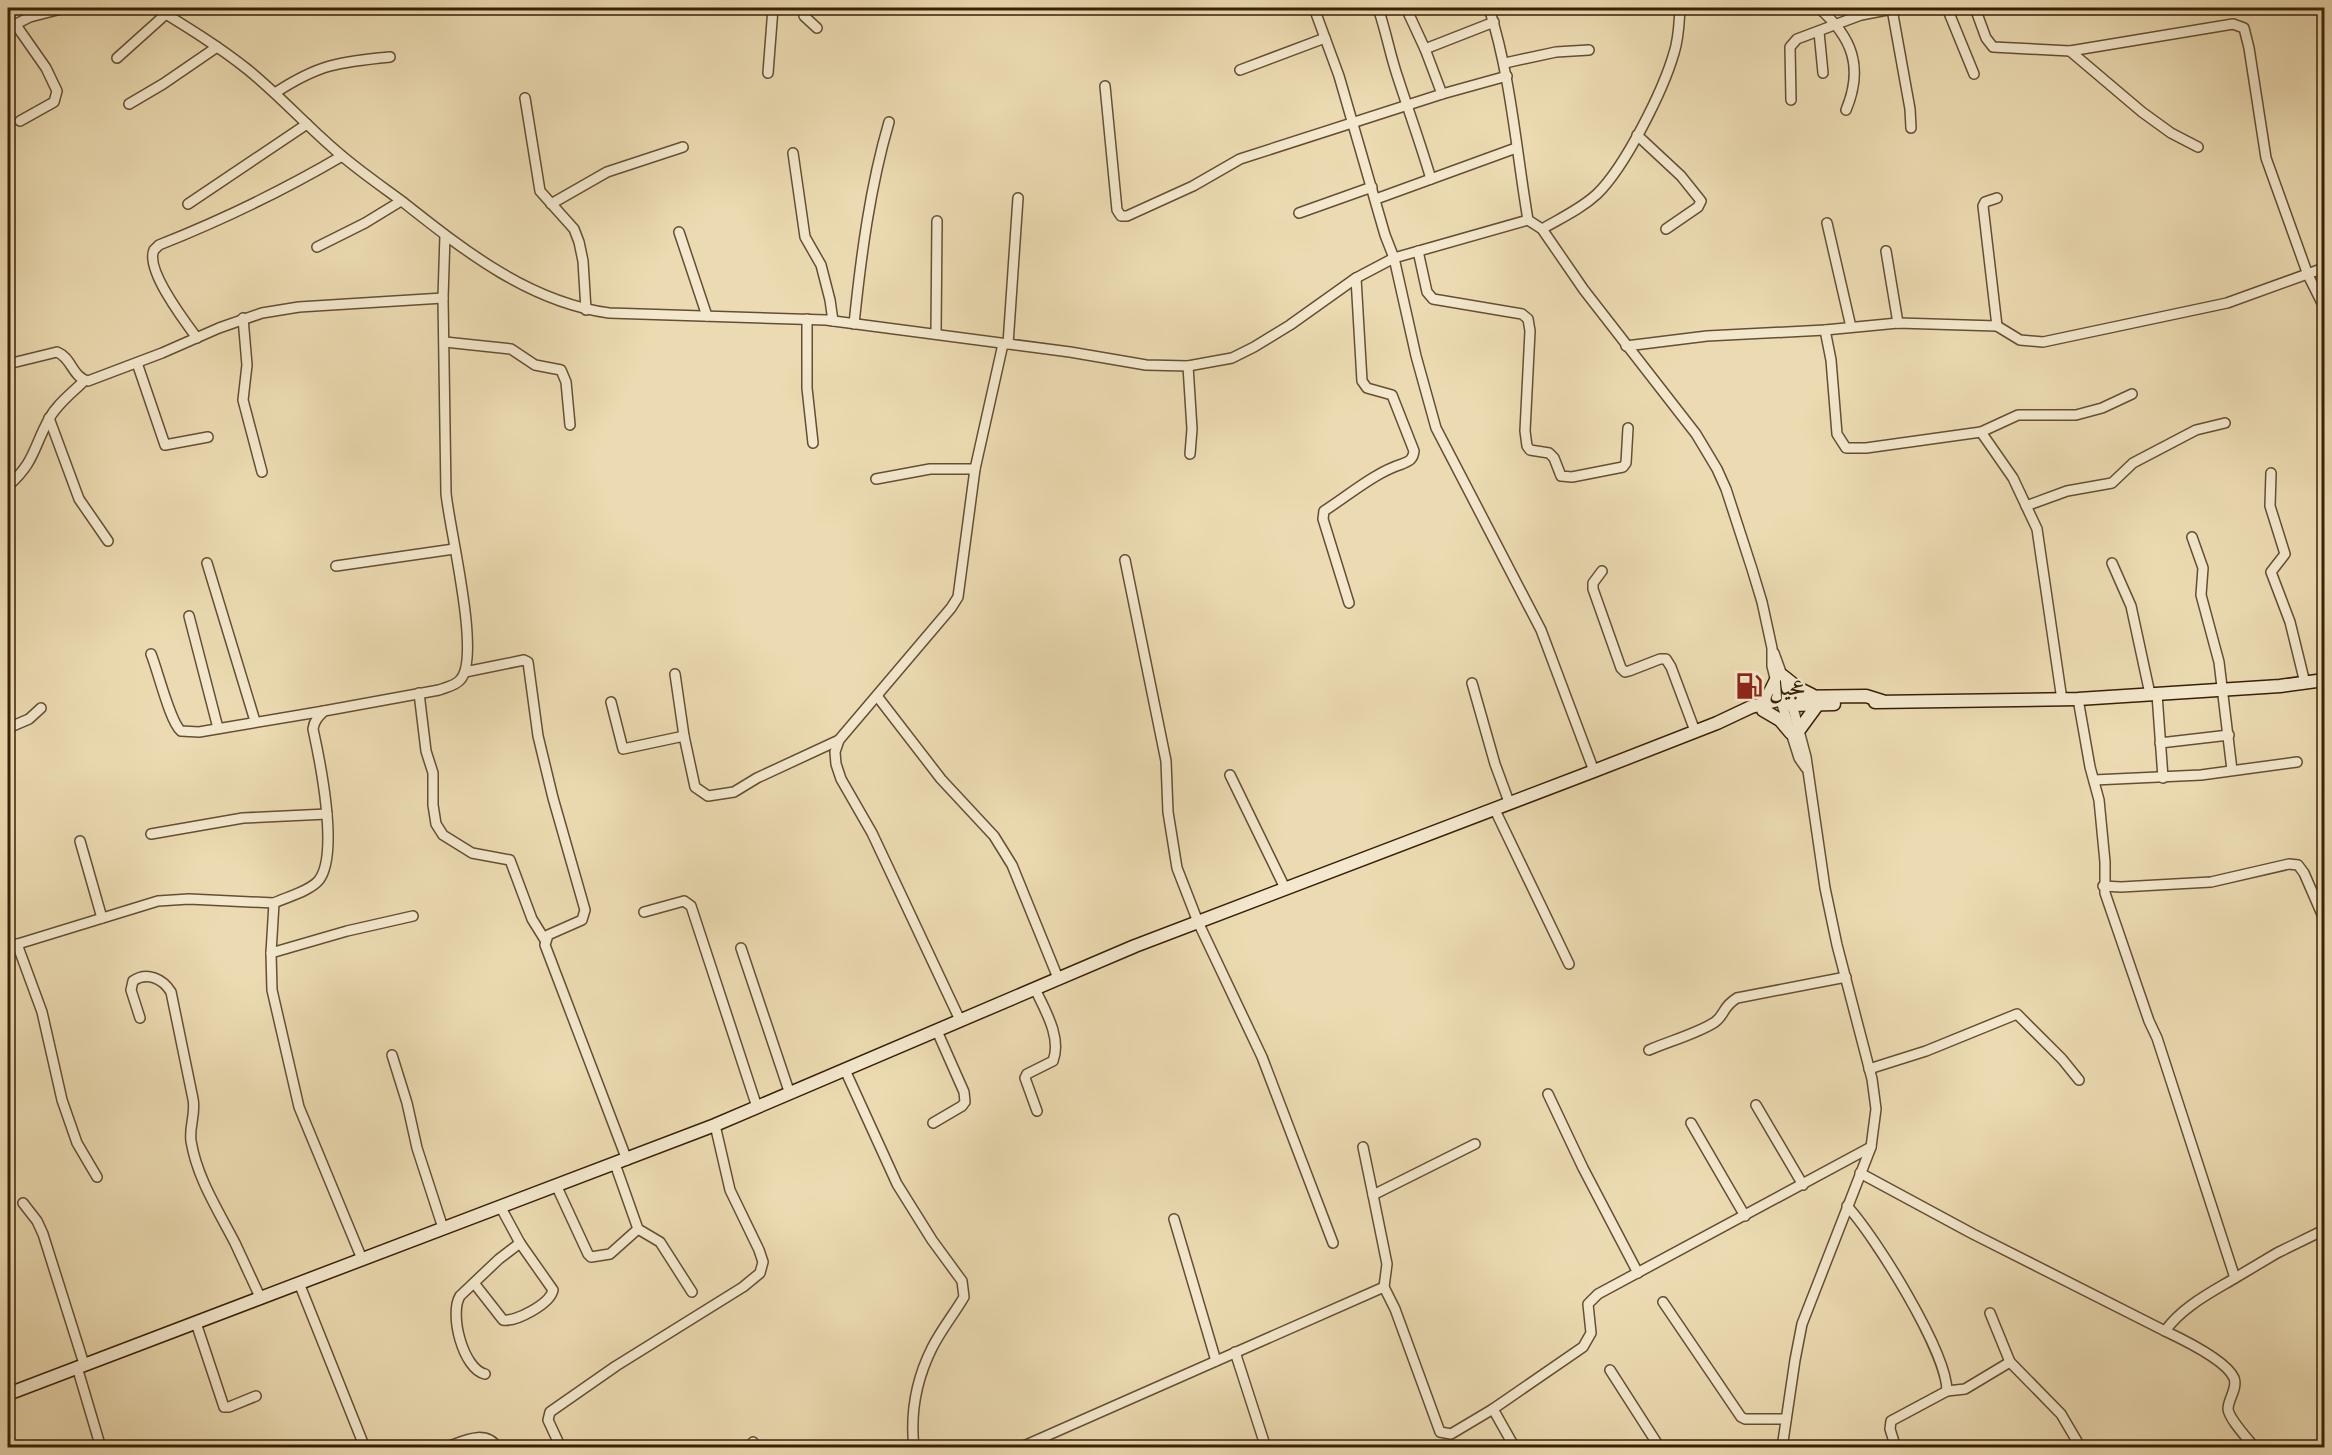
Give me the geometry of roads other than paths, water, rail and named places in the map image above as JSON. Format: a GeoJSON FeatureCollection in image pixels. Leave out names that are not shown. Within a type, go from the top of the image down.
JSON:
{"type":"FeatureCollection","features":[{"type":"Feature","properties":{"kind":"main road"},"geometry":{"type":"LineString","coordinates":[[1764,706],[1779,678],[1816,700]]}},
{"type":"Feature","properties":{"kind":"main road"},"geometry":{"type":"LineString","coordinates":[[8,1394],[715,1125],[1058,978],[1285,888],[1718,723],[1726,717],[1787,701],[1866,696],[1882,700],[2062,700],[2324,683]]}},
{"type":"Feature","properties":{"kind":"main road"},"geometry":{"type":"LineString","coordinates":[[1764,706],[1795,731],[1816,700]]}},
{"type":"Feature","properties":{"kind":"street"},"geometry":{"type":"LineString","coordinates":[[20,121],[54,102],[57,91],[46,68],[18,28],[18,23],[30,17],[65,8]]}},
{"type":"Feature","properties":{"kind":"street"},"geometry":{"type":"LineString","coordinates":[[156,8],[217,47],[275,93],[342,156],[445,235],[531,290],[586,310],[609,313],[833,321],[1146,365],[1188,366],[1232,358],[1254,347],[1290,325],[1356,278],[1394,258],[1528,220]]}},
{"type":"Feature","properties":{"kind":"street"},"geometry":{"type":"LineString","coordinates":[[768,73],[773,8]]}},
{"type":"Feature","properties":{"kind":"street"},"geometry":{"type":"LineString","coordinates":[[804,8],[804,16],[818,28]]}},
{"type":"Feature","properties":{"kind":"street"},"geometry":{"type":"LineString","coordinates":[[1314,8],[1339,76],[1394,258],[1416,356],[1436,428],[1541,630],[1594,771]]}},
{"type":"Feature","properties":{"kind":"street"},"geometry":{"type":"LineString","coordinates":[[1378,8],[1387,33],[1397,76],[1431,179]]}},
{"type":"Feature","properties":{"kind":"street"},"geometry":{"type":"LineString","coordinates":[[1406,8],[1442,94]]}},
{"type":"Feature","properties":{"kind":"street"},"geometry":{"type":"LineString","coordinates":[[1489,8],[1505,63],[1528,220],[1542,229],[1626,346],[1689,426],[1717,469],[1726,489],[1752,569],[1779,678],[1795,731],[1799,758],[1806,768],[1826,888],[1869,1069],[1876,1109],[1871,1147],[1802,1324],[1782,1448]]}},
{"type":"Feature","properties":{"kind":"street"},"geometry":{"type":"LineString","coordinates":[[1542,229],[1575,211],[1597,194],[1611,177],[1637,135],[1666,76],[1679,28],[1680,8]]}},
{"type":"Feature","properties":{"kind":"street"},"geometry":{"type":"LineString","coordinates":[[1819,8],[1836,23],[1849,43],[1856,81],[1846,110]]}},
{"type":"Feature","properties":{"kind":"street"},"geometry":{"type":"LineString","coordinates":[[1791,100],[1790,47],[1797,39],[1862,15],[1892,9],[1914,8]]}},
{"type":"Feature","properties":{"kind":"street"},"geometry":{"type":"LineString","coordinates":[[1947,8],[1974,74]]}},
{"type":"Feature","properties":{"kind":"street"},"geometry":{"type":"LineString","coordinates":[[1975,8],[1986,38],[1994,46],[2070,51],[2233,24],[2244,28],[2266,158],[2307,275],[2325,307]]}},
{"type":"Feature","properties":{"kind":"street"},"geometry":{"type":"LineString","coordinates":[[1892,9],[1910,109],[1911,128]]}},
{"type":"Feature","properties":{"kind":"street"},"geometry":{"type":"LineString","coordinates":[[117,58],[166,14]]}},
{"type":"Feature","properties":{"kind":"street"},"geometry":{"type":"LineString","coordinates":[[1425,49],[1494,22]]}},
{"type":"Feature","properties":{"kind":"street"},"geometry":{"type":"LineString","coordinates":[[1820,32],[1823,73]]}},
{"type":"Feature","properties":{"kind":"street"},"geometry":{"type":"LineString","coordinates":[[1240,70],[1324,38]]}},
{"type":"Feature","properties":{"kind":"street"},"geometry":{"type":"LineString","coordinates":[[129,104],[217,47]]}},
{"type":"Feature","properties":{"kind":"street"},"geometry":{"type":"LineString","coordinates":[[1505,63],[1556,52],[1589,50]]}},
{"type":"Feature","properties":{"kind":"street"},"geometry":{"type":"LineString","coordinates":[[2070,51],[2142,112],[2171,133],[2198,147]]}},
{"type":"Feature","properties":{"kind":"street"},"geometry":{"type":"LineString","coordinates":[[275,93],[310,72],[326,66],[390,57]]}},
{"type":"Feature","properties":{"kind":"street"},"geometry":{"type":"LineString","coordinates":[[1105,86],[1117,210],[1121,216],[1127,216],[1193,186],[1240,159],[1442,94],[1507,76]]}},
{"type":"Feature","properties":{"kind":"street"},"geometry":{"type":"LineString","coordinates":[[525,98],[540,191],[574,229],[579,243],[583,261],[586,310]]}},
{"type":"Feature","properties":{"kind":"street"},"geometry":{"type":"LineString","coordinates":[[854,324],[859,275],[874,183],[889,122]]}},
{"type":"Feature","properties":{"kind":"street"},"geometry":{"type":"LineString","coordinates":[[188,204],[307,124]]}},
{"type":"Feature","properties":{"kind":"street"},"geometry":{"type":"LineString","coordinates":[[1637,135],[1681,176],[1701,201],[1698,207],[1665,229]]}},
{"type":"Feature","properties":{"kind":"street"},"geometry":{"type":"LineString","coordinates":[[551,204],[607,172],[683,147]]}},
{"type":"Feature","properties":{"kind":"street"},"geometry":{"type":"LineString","coordinates":[[1376,200],[1516,148]]}},
{"type":"Feature","properties":{"kind":"street"},"geometry":{"type":"LineString","coordinates":[[793,153],[805,237],[820,265],[830,300],[833,321]]}},
{"type":"Feature","properties":{"kind":"street"},"geometry":{"type":"LineString","coordinates":[[197,338],[168,296],[152,259],[154,250],[159,245],[264,198],[342,156]]}},
{"type":"Feature","properties":{"kind":"street"},"geometry":{"type":"LineString","coordinates":[[1299,213],[1372,187]]}},
{"type":"Feature","properties":{"kind":"street"},"geometry":{"type":"LineString","coordinates":[[960,1020],[872,833],[841,779],[835,752],[839,740],[951,608],[957,597],[975,469],[1006,344],[1018,198]]}},
{"type":"Feature","properties":{"kind":"street"},"geometry":{"type":"LineString","coordinates":[[1997,198],[1985,202],[1983,206],[1997,326]]}},
{"type":"Feature","properties":{"kind":"street"},"geometry":{"type":"LineString","coordinates":[[317,247],[401,201]]}},
{"type":"Feature","properties":{"kind":"street"},"geometry":{"type":"LineString","coordinates":[[936,334],[937,221]]}},
{"type":"Feature","properties":{"kind":"street"},"geometry":{"type":"LineString","coordinates":[[1827,223],[1851,327]]}},
{"type":"Feature","properties":{"kind":"street"},"geometry":{"type":"LineString","coordinates":[[679,232],[707,316]]}},
{"type":"Feature","properties":{"kind":"street"},"geometry":{"type":"LineString","coordinates":[[151,654],[160,675],[174,723],[177,728],[188,732],[324,711],[419,693],[455,685],[461,680],[469,657],[464,596],[446,493],[443,298],[445,235]]}},
{"type":"Feature","properties":{"kind":"street"},"geometry":{"type":"LineString","coordinates":[[1418,251],[1427,292],[1432,299],[1509,310],[1522,314],[1528,319],[1530,331],[1526,431],[1527,446],[1530,450],[1549,453],[1554,458],[1561,476],[1572,477],[1623,468],[1626,463],[1628,428]]}},
{"type":"Feature","properties":{"kind":"street"},"geometry":{"type":"LineString","coordinates":[[1886,251],[1898,323]]}},
{"type":"Feature","properties":{"kind":"street"},"geometry":{"type":"LineString","coordinates":[[1626,346],[1707,336],[1825,330],[1898,323],[1997,326],[2020,340],[2043,342],[2227,303],[2325,268]]}},
{"type":"Feature","properties":{"kind":"street"},"geometry":{"type":"LineString","coordinates":[[1349,603],[1323,519],[1324,511],[1388,469],[1409,461],[1413,458],[1414,451],[1392,395],[1367,388],[1362,381],[1356,278]]}},
{"type":"Feature","properties":{"kind":"street"},"geometry":{"type":"LineString","coordinates":[[8,486],[26,468],[49,418],[84,381],[97,379],[243,318],[299,307],[443,298]]}},
{"type":"Feature","properties":{"kind":"street"},"geometry":{"type":"LineString","coordinates":[[243,318],[247,365],[243,400],[262,472]]}},
{"type":"Feature","properties":{"kind":"street"},"geometry":{"type":"LineString","coordinates":[[807,319],[807,388],[813,443]]}},
{"type":"Feature","properties":{"kind":"street"},"geometry":{"type":"LineString","coordinates":[[1825,330],[1833,373],[1837,434],[1846,448],[1866,448],[1981,432],[2018,415],[2076,415],[2102,408],[2132,394]]}},
{"type":"Feature","properties":{"kind":"street"},"geometry":{"type":"LineString","coordinates":[[445,342],[511,349],[535,365],[561,370],[566,382],[570,425]]}},
{"type":"Feature","properties":{"kind":"street"},"geometry":{"type":"LineString","coordinates":[[8,364],[57,352],[67,359],[76,375],[84,381]]}},
{"type":"Feature","properties":{"kind":"street"},"geometry":{"type":"LineString","coordinates":[[137,363],[165,445],[208,437]]}},
{"type":"Feature","properties":{"kind":"street"},"geometry":{"type":"LineString","coordinates":[[1188,366],[1192,418],[1190,454]]}},
{"type":"Feature","properties":{"kind":"street"},"geometry":{"type":"LineString","coordinates":[[49,418],[79,499],[108,541]]}},
{"type":"Feature","properties":{"kind":"street"},"geometry":{"type":"LineString","coordinates":[[2026,506],[2067,490],[2112,483],[2133,463],[2196,430],[2224,423]]}},
{"type":"Feature","properties":{"kind":"street"},"geometry":{"type":"LineString","coordinates":[[1981,432],[2013,478],[2037,529],[2062,700]]}},
{"type":"Feature","properties":{"kind":"street"},"geometry":{"type":"LineString","coordinates":[[876,479],[930,469],[975,469]]}},
{"type":"Feature","properties":{"kind":"street"},"geometry":{"type":"LineString","coordinates":[[2271,473],[2270,506],[2285,556],[2274,565],[2271,572],[2290,622],[2305,683]]}},
{"type":"Feature","properties":{"kind":"street"},"geometry":{"type":"LineString","coordinates":[[2192,537],[2203,568],[2201,595],[2219,662],[2232,770]]}},
{"type":"Feature","properties":{"kind":"street"},"geometry":{"type":"LineString","coordinates":[[336,566],[454,549]]}},
{"type":"Feature","properties":{"kind":"street"},"geometry":{"type":"LineString","coordinates":[[1125,560],[1166,761],[1168,812],[1174,858],[1198,922],[1262,1057],[1333,1243]]}},
{"type":"Feature","properties":{"kind":"street"},"geometry":{"type":"LineString","coordinates":[[207,563],[255,721]]}},
{"type":"Feature","properties":{"kind":"street"},"geometry":{"type":"LineString","coordinates":[[2112,563],[2128,597],[2154,694],[2163,778]]}},
{"type":"Feature","properties":{"kind":"street"},"geometry":{"type":"LineString","coordinates":[[1602,571],[1593,583],[1593,589],[1621,668],[1625,672],[1660,659],[1666,659],[1695,731]]}},
{"type":"Feature","properties":{"kind":"street"},"geometry":{"type":"LineString","coordinates":[[189,616],[218,728]]}},
{"type":"Feature","properties":{"kind":"street"},"geometry":{"type":"LineString","coordinates":[[465,672],[524,660],[528,662],[538,736],[585,910],[582,920],[548,935],[545,940]]}},
{"type":"Feature","properties":{"kind":"street"},"geometry":{"type":"LineString","coordinates":[[675,674],[684,736],[695,787],[708,796],[734,792],[757,778],[839,740]]}},
{"type":"Feature","properties":{"kind":"street"},"geometry":{"type":"LineString","coordinates":[[1472,683],[1495,764],[1509,802]]}},
{"type":"Feature","properties":{"kind":"street"},"geometry":{"type":"LineString","coordinates":[[419,693],[426,751],[433,773],[433,805],[436,824],[443,835],[472,852],[510,860],[532,919],[545,940],[621,1162],[638,1229],[660,1242],[692,1292]]}},
{"type":"Feature","properties":{"kind":"street"},"geometry":{"type":"LineString","coordinates":[[877,696],[941,779],[994,836],[1012,865],[1058,978]]}},
{"type":"Feature","properties":{"kind":"street"},"geometry":{"type":"LineString","coordinates":[[2078,699],[2103,829],[2103,886],[2149,1021],[2157,1038],[2235,1278]]}},
{"type":"Feature","properties":{"kind":"street"},"geometry":{"type":"LineString","coordinates":[[611,702],[623,749],[684,736]]}},
{"type":"Feature","properties":{"kind":"street"},"geometry":{"type":"LineString","coordinates":[[8,728],[29,719],[41,708]]}},
{"type":"Feature","properties":{"kind":"street"},"geometry":{"type":"LineString","coordinates":[[8,947],[142,905],[172,899],[274,903],[317,882],[323,873],[327,814],[323,777],[313,729],[314,722],[324,711]]}},
{"type":"Feature","properties":{"kind":"street"},"geometry":{"type":"LineString","coordinates":[[2160,743],[2229,735]]}},
{"type":"Feature","properties":{"kind":"street"},"geometry":{"type":"LineString","coordinates":[[2094,780],[2163,778],[2297,762]]}},
{"type":"Feature","properties":{"kind":"street"},"geometry":{"type":"LineString","coordinates":[[1230,775],[1285,888]]}},
{"type":"Feature","properties":{"kind":"street"},"geometry":{"type":"LineString","coordinates":[[1494,808],[1569,964]]}},
{"type":"Feature","properties":{"kind":"street"},"geometry":{"type":"LineString","coordinates":[[151,834],[243,818],[327,814]]}},
{"type":"Feature","properties":{"kind":"street"},"geometry":{"type":"LineString","coordinates":[[80,841],[102,918]]}},
{"type":"Feature","properties":{"kind":"street"},"geometry":{"type":"LineString","coordinates":[[2103,886],[2211,882],[2289,864],[2298,865],[2325,919]]}},
{"type":"Feature","properties":{"kind":"street"},"geometry":{"type":"LineString","coordinates":[[644,912],[684,901],[691,906],[757,1107]]}},
{"type":"Feature","properties":{"kind":"street"},"geometry":{"type":"LineString","coordinates":[[274,903],[271,953],[272,990],[299,1107],[362,1259]]}},
{"type":"Feature","properties":{"kind":"street"},"geometry":{"type":"LineString","coordinates":[[271,953],[347,931],[413,916]]}},
{"type":"Feature","properties":{"kind":"street"},"geometry":{"type":"LineString","coordinates":[[17,944],[42,1012],[62,1100],[77,1143],[97,1177]]}},
{"type":"Feature","properties":{"kind":"street"},"geometry":{"type":"LineString","coordinates":[[741,948],[790,1094]]}},
{"type":"Feature","properties":{"kind":"street"},"geometry":{"type":"LineString","coordinates":[[140,1018],[131,990],[133,981],[150,977],[159,979],[171,992],[176,1027],[194,1099],[195,1112],[190,1133],[201,1176],[261,1299]]}},
{"type":"Feature","properties":{"kind":"street"},"geometry":{"type":"LineString","coordinates":[[1648,1050],[1713,1024],[1721,1016],[1725,1007],[1737,998],[1815,985],[1846,977]]}},
{"type":"Feature","properties":{"kind":"street"},"geometry":{"type":"LineString","coordinates":[[1035,989],[1047,1015],[1055,1042],[1053,1061],[1025,1077],[1036,1111]]}},
{"type":"Feature","properties":{"kind":"street"},"geometry":{"type":"LineString","coordinates":[[1869,1069],[1942,1045],[2017,1014],[2062,1059],[2079,1080]]}},
{"type":"Feature","properties":{"kind":"street"},"geometry":{"type":"LineString","coordinates":[[933,1124],[965,1102],[964,1092],[937,1031]]}},
{"type":"Feature","properties":{"kind":"street"},"geometry":{"type":"LineString","coordinates":[[392,1055],[408,1102],[417,1148],[443,1228]]}},
{"type":"Feature","properties":{"kind":"street"},"geometry":{"type":"LineString","coordinates":[[845,1070],[892,1174],[932,1240],[962,1281],[964,1288],[964,1297],[932,1348],[914,1397],[912,1428],[914,1448]]}},
{"type":"Feature","properties":{"kind":"street"},"geometry":{"type":"LineString","coordinates":[[1548,1094],[1599,1201],[1638,1273]]}},
{"type":"Feature","properties":{"kind":"street"},"geometry":{"type":"LineString","coordinates":[[1756,1105],[1803,1185]]}},
{"type":"Feature","properties":{"kind":"street"},"geometry":{"type":"LineString","coordinates":[[1691,1123],[1745,1216]]}},
{"type":"Feature","properties":{"kind":"street"},"geometry":{"type":"LineString","coordinates":[[561,1448],[548,1419],[550,1412],[616,1366],[743,1287],[760,1273],[763,1262],[729,1190],[715,1125]]}},
{"type":"Feature","properties":{"kind":"street"},"geometry":{"type":"LineString","coordinates":[[1373,1195],[1475,1144]]}},
{"type":"Feature","properties":{"kind":"street"},"geometry":{"type":"LineString","coordinates":[[1363,1147],[1387,1264],[1384,1287],[1395,1309],[1440,1432],[1451,1434],[1493,1409],[1584,1347],[1591,1333],[1588,1304],[1591,1300],[1871,1147]]}},
{"type":"Feature","properties":{"kind":"street"},"geometry":{"type":"LineString","coordinates":[[1860,1173],[1943,1218],[2203,1350],[2230,1372],[2235,1383],[2228,1408],[2230,1416],[2255,1448]]}},
{"type":"Feature","properties":{"kind":"street"},"geometry":{"type":"LineString","coordinates":[[556,1185],[591,1257],[610,1254],[638,1229]]}},
{"type":"Feature","properties":{"kind":"street"},"geometry":{"type":"LineString","coordinates":[[23,1203],[37,1221],[43,1234],[101,1448]]}},
{"type":"Feature","properties":{"kind":"street"},"geometry":{"type":"LineString","coordinates":[[474,1283],[503,1320],[509,1320],[537,1308],[552,1296],[553,1290],[520,1244],[500,1206]]}},
{"type":"Feature","properties":{"kind":"street"},"geometry":{"type":"LineString","coordinates":[[1847,1206],[1862,1222],[1910,1303],[1940,1360],[1947,1382],[1947,1391]]}},
{"type":"Feature","properties":{"kind":"street"},"geometry":{"type":"LineString","coordinates":[[1174,1219],[1216,1360]]}},
{"type":"Feature","properties":{"kind":"street"},"geometry":{"type":"LineString","coordinates":[[2165,1330],[2178,1315],[2202,1298],[2277,1253],[2325,1230]]}},
{"type":"Feature","properties":{"kind":"street"},"geometry":{"type":"LineString","coordinates":[[485,1374],[478,1372],[470,1364],[458,1330],[455,1310],[460,1296],[520,1244]]}},
{"type":"Feature","properties":{"kind":"street"},"geometry":{"type":"LineString","coordinates":[[299,1283],[365,1448]]}},
{"type":"Feature","properties":{"kind":"street"},"geometry":{"type":"LineString","coordinates":[[1019,1448],[1040,1444],[1216,1360],[1384,1287]]}},
{"type":"Feature","properties":{"kind":"street"},"geometry":{"type":"LineString","coordinates":[[1663,1302],[1741,1417],[1745,1419],[1785,1419]]}},
{"type":"Feature","properties":{"kind":"street"},"geometry":{"type":"LineString","coordinates":[[1990,1313],[2010,1362],[2061,1414],[2081,1448]]}},
{"type":"Feature","properties":{"kind":"street"},"geometry":{"type":"LineString","coordinates":[[195,1323],[224,1407],[256,1396]]}},
{"type":"Feature","properties":{"kind":"street"},"geometry":{"type":"LineString","coordinates":[[1235,1352],[1266,1448]]}},
{"type":"Feature","properties":{"kind":"street"},"geometry":{"type":"LineString","coordinates":[[1896,1448],[1890,1429],[1891,1422],[1947,1391],[1965,1389],[2010,1362]]}},
{"type":"Feature","properties":{"kind":"street"},"geometry":{"type":"LineString","coordinates":[[1610,1370],[1660,1448]]}},
{"type":"Feature","properties":{"kind":"street"},"geometry":{"type":"LineString","coordinates":[[1493,1409],[1515,1448]]}},
{"type":"Feature","properties":{"kind":"street"},"geometry":{"type":"LineString","coordinates":[[444,1448],[478,1437],[486,1437],[498,1448]]}},
{"type":"Feature","properties":{"kind":"place","name":"عجيل"},"geometry":{"type":"Point","coordinates":[1749,686]}}]}
